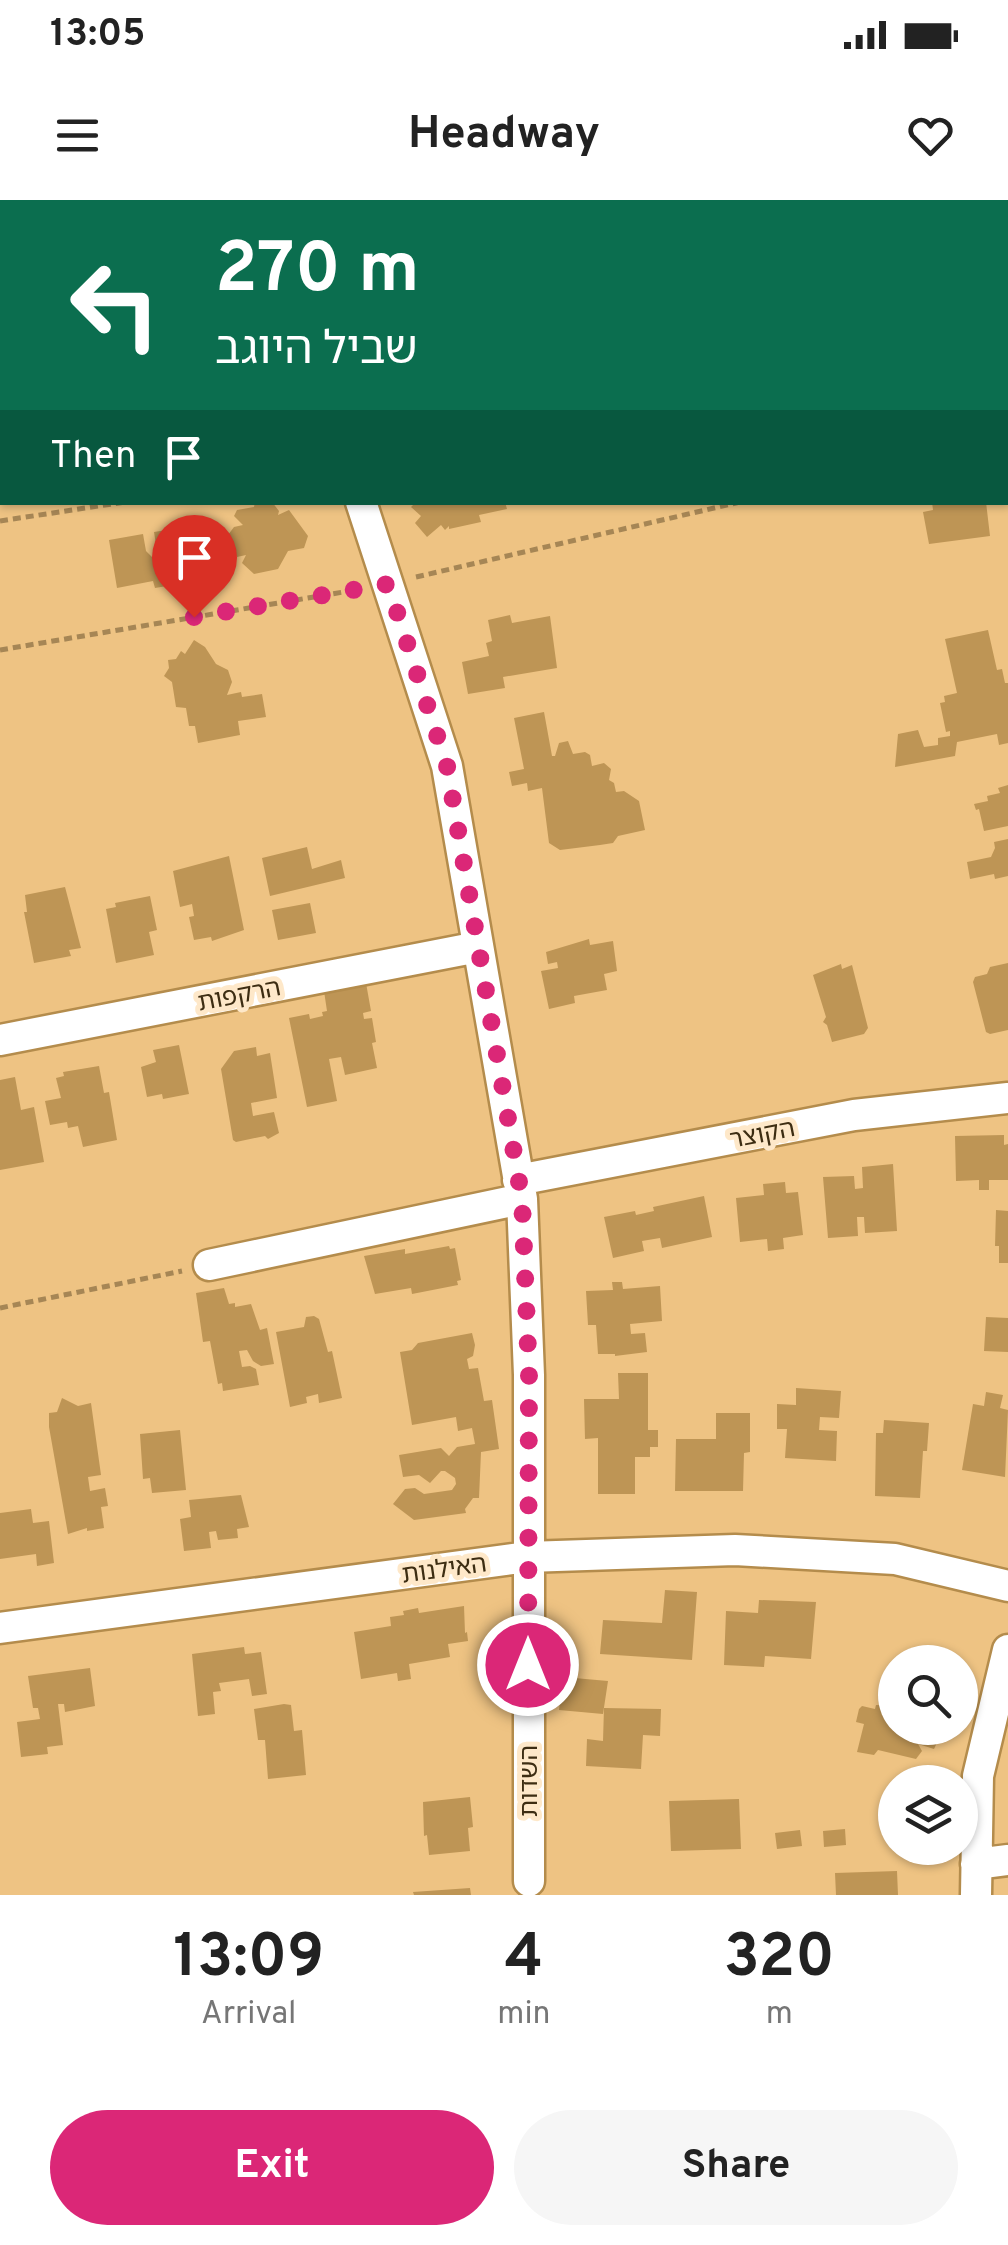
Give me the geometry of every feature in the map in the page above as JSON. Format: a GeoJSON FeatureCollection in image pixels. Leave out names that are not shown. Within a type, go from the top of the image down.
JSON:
{"type":"FeatureCollection","features":[{"type":"Feature","properties":{"kind":"street","name":"השדות"},"geometry":{"type":"LineString","coordinates":[[362,505],[447,766],[520,1190],[529,1375],[529,1880]]}},
{"type":"Feature","properties":{"kind":"street","name":"הרקפות"},"geometry":{"type":"LineString","coordinates":[[0,1040],[478,947]]}},
{"type":"Feature","properties":{"kind":"street","name":"הקוצר"},"geometry":{"type":"LineString","coordinates":[[209,1266],[520,1190],[854,1115],[1008,1098]]}},
{"type":"Feature","properties":{"kind":"street","name":"האילנות"},"geometry":{"type":"LineString","coordinates":[[0,1628],[527,1557],[734,1550],[877,1558],[1008,1586]]}},
{"type":"Feature","properties":{"kind":"street"},"geometry":{"type":"LineString","coordinates":[[978,1776],[1008,1650]]}},
{"type":"Feature","properties":{"kind":"street"},"geometry":{"type":"LineString","coordinates":[[978,1864],[1008,1860]]}},
{"type":"Feature","properties":{"kind":"street"},"geometry":{"type":"LineString","coordinates":[[976,1865],[976,1895]]}},
{"type":"Feature","properties":{"kind":"path"},"geometry":{"type":"LineString","coordinates":[[0,521],[105,505]]}},
{"type":"Feature","properties":{"kind":"path"},"geometry":{"type":"LineString","coordinates":[[0,650],[388,584],[727,505]]}},
{"type":"Feature","properties":{"kind":"path"},"geometry":{"type":"LineString","coordinates":[[0,1308],[209,1266]]}},
{"type":"Feature","properties":{"kind":"building"},"geometry":{"type":"Polygon","coordinates":[[[274,505],[278,515],[289,510],[308,536],[304,548],[288,551],[278,569],[254,574],[242,563],[246,555],[237,557],[225,539],[234,527],[243,525],[234,516],[237,510],[274,505]]]}},
{"type":"Feature","properties":{"kind":"building"},"geometry":{"type":"Polygon","coordinates":[[[506,505],[507,509],[479,515],[481,522],[449,526],[445,530],[441,525],[427,537],[415,523],[421,516],[411,507],[506,505]]]}},
{"type":"Feature","properties":{"kind":"building"},"geometry":{"type":"Polygon","coordinates":[[[932,505],[986,505],[990,536],[929,544],[923,512],[933,510],[932,505]]]}},
{"type":"Feature","properties":{"kind":"building"},"geometry":{"type":"Polygon","coordinates":[[[191,526],[197,581],[155,588],[153,581],[117,588],[109,540],[143,534],[146,551],[158,558],[154,532],[191,526]]]}},
{"type":"Feature","properties":{"kind":"building"},"geometry":{"type":"Polygon","coordinates":[[[510,615],[512,623],[550,616],[557,668],[503,677],[505,688],[468,694],[462,662],[489,656],[486,643],[492,641],[488,620],[510,615]]]}},
{"type":"Feature","properties":{"kind":"building"},"geometry":{"type":"Polygon","coordinates":[[[988,630],[997,670],[1002,669],[1008,683],[1008,743],[999,745],[997,734],[957,742],[955,756],[895,767],[898,734],[918,730],[924,747],[938,745],[938,738],[950,736],[940,703],[945,702],[944,696],[957,693],[945,639],[988,630]]]}},
{"type":"Feature","properties":{"kind":"building"},"geometry":{"type":"Polygon","coordinates":[[[194,640],[205,647],[216,664],[228,670],[232,682],[227,695],[262,694],[266,717],[238,721],[240,735],[198,743],[186,708],[176,707],[172,682],[164,676],[168,660],[176,659],[181,651],[185,654],[194,640]]]}},
{"type":"Feature","properties":{"kind":"building"},"geometry":{"type":"Polygon","coordinates":[[[544,712],[552,756],[559,743],[568,741],[573,754],[590,755],[592,766],[604,763],[611,769],[609,780],[616,792],[624,791],[639,801],[645,830],[600,845],[560,850],[549,843],[542,788],[528,791],[527,783],[512,786],[509,772],[524,769],[514,718],[544,712]]]}},
{"type":"Feature","properties":{"kind":"building"},"geometry":{"type":"Polygon","coordinates":[[[1008,785],[1008,826],[984,831],[974,804],[988,801],[987,796],[1000,793],[998,788],[1008,785]]]}},
{"type":"Feature","properties":{"kind":"building"},"geometry":{"type":"Polygon","coordinates":[[[1008,839],[1008,876],[995,879],[994,874],[970,879],[967,862],[991,857],[994,842],[1008,839]]]}},
{"type":"Feature","properties":{"kind":"building"},"geometry":{"type":"Polygon","coordinates":[[[307,847],[312,869],[341,860],[345,878],[270,896],[262,858],[307,847]]]}},
{"type":"Feature","properties":{"kind":"building"},"geometry":{"type":"Polygon","coordinates":[[[229,856],[244,930],[212,941],[211,937],[194,940],[189,917],[194,916],[192,904],[180,907],[173,871],[229,856]]]}},
{"type":"Feature","properties":{"kind":"building"},"geometry":{"type":"Polygon","coordinates":[[[65,887],[81,948],[69,950],[71,956],[34,963],[24,912],[25,895],[65,887]]]}},
{"type":"Feature","properties":{"kind":"building"},"geometry":{"type":"Polygon","coordinates":[[[150,896],[157,930],[149,932],[154,955],[116,963],[106,909],[116,907],[115,903],[150,896]]]}},
{"type":"Feature","properties":{"kind":"building"},"geometry":{"type":"Polygon","coordinates":[[[310,903],[316,933],[278,940],[272,910],[310,903]]]}},
{"type":"Feature","properties":{"kind":"building"},"geometry":{"type":"Polygon","coordinates":[[[589,939],[590,945],[613,941],[617,971],[604,974],[607,990],[574,996],[575,1003],[549,1009],[541,971],[558,968],[557,962],[548,964],[546,952],[589,939]]]}},
{"type":"Feature","properties":{"kind":"building"},"geometry":{"type":"Polygon","coordinates":[[[1008,963],[1008,1030],[990,1034],[986,1032],[973,982],[975,977],[987,974],[990,967],[1008,963]]]}},
{"type":"Feature","properties":{"kind":"building"},"geometry":{"type":"Polygon","coordinates":[[[841,964],[842,969],[852,965],[868,1028],[864,1034],[832,1042],[823,1022],[826,1017],[813,975],[841,964]]]}},
{"type":"Feature","properties":{"kind":"building"},"geometry":{"type":"Polygon","coordinates":[[[366,983],[371,1011],[363,1013],[364,1019],[372,1018],[377,1068],[345,1075],[341,1057],[329,1059],[337,1101],[307,1107],[289,1018],[323,1016],[322,1012],[327,1011],[324,991],[366,983]]]}},
{"type":"Feature","properties":{"kind":"building"},"geometry":{"type":"Polygon","coordinates":[[[179,1045],[189,1094],[163,1099],[162,1094],[147,1097],[141,1067],[156,1062],[153,1050],[179,1045]]]}},
{"type":"Feature","properties":{"kind":"building"},"geometry":{"type":"Polygon","coordinates":[[[256,1047],[257,1056],[270,1053],[277,1098],[251,1103],[253,1116],[274,1112],[279,1133],[268,1139],[265,1136],[236,1142],[221,1069],[234,1051],[256,1047]]]}},
{"type":"Feature","properties":{"kind":"building"},"geometry":{"type":"Polygon","coordinates":[[[99,1066],[104,1093],[109,1092],[117,1140],[83,1147],[78,1126],[68,1128],[67,1122],[50,1125],[45,1101],[61,1098],[56,1078],[64,1076],[63,1072],[99,1066]]]}},
{"type":"Feature","properties":{"kind":"building"},"geometry":{"type":"Polygon","coordinates":[[[15,1077],[21,1110],[34,1107],[44,1162],[0,1170],[0,1080],[15,1077]]]}},
{"type":"Feature","properties":{"kind":"building"},"geometry":{"type":"Polygon","coordinates":[[[1004,1135],[1004,1145],[1008,1144],[1008,1180],[989,1180],[989,1190],[979,1190],[979,1180],[956,1181],[955,1136],[1004,1135]]]}},
{"type":"Feature","properties":{"kind":"building"},"geometry":{"type":"Polygon","coordinates":[[[893,1164],[897,1231],[865,1233],[864,1217],[857,1217],[858,1236],[828,1238],[823,1177],[854,1176],[855,1189],[863,1188],[862,1167],[893,1164]]]}},
{"type":"Feature","properties":{"kind":"building"},"geometry":{"type":"Polygon","coordinates":[[[785,1182],[786,1193],[798,1192],[803,1235],[783,1238],[784,1249],[768,1251],[767,1239],[740,1242],[736,1198],[764,1195],[763,1184],[785,1182]]]}},
{"type":"Feature","properties":{"kind":"building"},"geometry":{"type":"Polygon","coordinates":[[[704,1196],[712,1237],[662,1248],[660,1238],[642,1241],[644,1251],[613,1258],[604,1217],[635,1211],[636,1215],[654,1211],[653,1207],[704,1196]]]}},
{"type":"Feature","properties":{"kind":"building"},"geometry":{"type":"Polygon","coordinates":[[[996,1210],[1008,1211],[1008,1263],[999,1263],[999,1246],[995,1246],[996,1210]]]}},
{"type":"Feature","properties":{"kind":"building"},"geometry":{"type":"Polygon","coordinates":[[[455,1248],[461,1280],[458,1285],[412,1294],[411,1288],[375,1294],[364,1256],[455,1248]]]}},
{"type":"Feature","properties":{"kind":"building"},"geometry":{"type":"Polygon","coordinates":[[[612,1282],[622,1282],[623,1289],[660,1286],[662,1321],[630,1324],[631,1334],[645,1333],[647,1352],[598,1354],[596,1325],[588,1325],[586,1291],[613,1290],[612,1282]]]}},
{"type":"Feature","properties":{"kind":"building"},"geometry":{"type":"Polygon","coordinates":[[[224,1288],[229,1304],[251,1304],[260,1330],[267,1328],[274,1364],[261,1366],[247,1350],[239,1351],[242,1367],[256,1369],[259,1385],[223,1391],[222,1383],[218,1384],[210,1341],[203,1342],[196,1293],[224,1288]]]}},
{"type":"Feature","properties":{"kind":"building"},"geometry":{"type":"Polygon","coordinates":[[[306,1317],[319,1319],[328,1352],[332,1351],[342,1398],[319,1403],[318,1394],[306,1397],[307,1403],[290,1407],[276,1332],[304,1327],[306,1317]]]}},
{"type":"Feature","properties":{"kind":"building"},"geometry":{"type":"Polygon","coordinates":[[[986,1317],[1008,1318],[1008,1352],[984,1351],[986,1317]]]}},
{"type":"Feature","properties":{"kind":"building"},"geometry":{"type":"Polygon","coordinates":[[[472,1333],[475,1345],[473,1356],[467,1359],[469,1369],[478,1368],[484,1401],[492,1400],[499,1449],[481,1452],[479,1498],[473,1498],[466,1513],[414,1520],[393,1504],[405,1489],[415,1488],[424,1494],[452,1490],[455,1478],[445,1471],[430,1483],[419,1475],[403,1477],[399,1455],[441,1448],[449,1456],[457,1447],[475,1444],[472,1428],[458,1431],[456,1417],[412,1425],[400,1352],[412,1350],[418,1343],[472,1333]]]}},
{"type":"Feature","properties":{"kind":"building"},"geometry":{"type":"Polygon","coordinates":[[[618,1373],[648,1373],[648,1430],[658,1430],[658,1447],[650,1447],[650,1457],[635,1457],[635,1494],[598,1494],[598,1438],[585,1439],[584,1399],[619,1399],[618,1373]]]}},
{"type":"Feature","properties":{"kind":"building"},"geometry":{"type":"Polygon","coordinates":[[[796,1388],[841,1391],[839,1418],[820,1417],[819,1430],[837,1431],[836,1461],[785,1458],[787,1429],[777,1429],[777,1404],[796,1405],[796,1388]]]}},
{"type":"Feature","properties":{"kind":"building"},"geometry":{"type":"Polygon","coordinates":[[[986,1392],[1003,1395],[1000,1408],[1008,1410],[1005,1477],[962,1470],[973,1404],[984,1406],[986,1392]]]}},
{"type":"Feature","properties":{"kind":"building"},"geometry":{"type":"Polygon","coordinates":[[[62,1398],[78,1406],[91,1403],[101,1475],[88,1477],[90,1491],[105,1488],[108,1506],[101,1507],[104,1528],[68,1534],[49,1427],[49,1413],[57,1412],[62,1398]]]}},
{"type":"Feature","properties":{"kind":"building"},"geometry":{"type":"Polygon","coordinates":[[[716,1413],[750,1413],[750,1452],[744,1453],[743,1491],[675,1491],[676,1439],[716,1439],[716,1413]]]}},
{"type":"Feature","properties":{"kind":"building"},"geometry":{"type":"Polygon","coordinates":[[[884,1420],[929,1423],[920,1498],[875,1496],[876,1433],[883,1433],[884,1420]]]}},
{"type":"Feature","properties":{"kind":"building"},"geometry":{"type":"Polygon","coordinates":[[[180,1430],[186,1490],[152,1493],[150,1478],[143,1479],[140,1434],[180,1430]]]}},
{"type":"Feature","properties":{"kind":"building"},"geometry":{"type":"Polygon","coordinates":[[[241,1495],[249,1527],[237,1529],[238,1538],[218,1540],[216,1531],[209,1532],[211,1548],[184,1551],[180,1519],[191,1517],[189,1500],[241,1495]]]}},
{"type":"Feature","properties":{"kind":"building"},"geometry":{"type":"Polygon","coordinates":[[[31,1509],[33,1523],[49,1521],[54,1563],[37,1566],[36,1554],[0,1559],[0,1513],[31,1509]]]}},
{"type":"Feature","properties":{"kind":"building"},"geometry":{"type":"Polygon","coordinates":[[[665,1590],[697,1592],[692,1660],[600,1654],[603,1620],[662,1623],[665,1590]]]}},
{"type":"Feature","properties":{"kind":"building"},"geometry":{"type":"Polygon","coordinates":[[[759,1600],[816,1602],[811,1659],[765,1656],[764,1667],[724,1665],[726,1611],[758,1613],[759,1600]]]}},
{"type":"Feature","properties":{"kind":"building"},"geometry":{"type":"Polygon","coordinates":[[[464,1606],[468,1641],[448,1644],[450,1657],[409,1664],[411,1679],[398,1681],[397,1673],[361,1679],[354,1632],[391,1626],[390,1617],[404,1615],[403,1611],[418,1608],[419,1613],[464,1606]]]}},
{"type":"Feature","properties":{"kind":"building"},"geometry":{"type":"Polygon","coordinates":[[[244,1647],[245,1654],[261,1652],[267,1694],[252,1696],[249,1679],[219,1683],[221,1691],[213,1692],[215,1714],[198,1716],[192,1654],[244,1647]]]}},
{"type":"Feature","properties":{"kind":"building"},"geometry":{"type":"Polygon","coordinates":[[[90,1668],[95,1706],[65,1712],[64,1704],[58,1704],[63,1745],[47,1747],[48,1754],[21,1757],[17,1722],[40,1719],[38,1708],[33,1708],[28,1676],[90,1668]]]}},
{"type":"Feature","properties":{"kind":"building"},"geometry":{"type":"Polygon","coordinates":[[[563,1677],[608,1681],[603,1714],[559,1710],[563,1677]]]}},
{"type":"Feature","properties":{"kind":"building"},"geometry":{"type":"Polygon","coordinates":[[[291,1705],[294,1731],[302,1730],[306,1775],[268,1779],[265,1740],[258,1740],[254,1709],[291,1705]]]}},
{"type":"Feature","properties":{"kind":"building"},"geometry":{"type":"Polygon","coordinates":[[[878,1705],[878,1745],[919,1745],[922,1751],[916,1759],[878,1750],[874,1755],[857,1752],[864,1724],[856,1722],[859,1709],[875,1709],[878,1705]]]}},
{"type":"Feature","properties":{"kind":"building"},"geometry":{"type":"Polygon","coordinates":[[[604,1708],[661,1709],[660,1736],[643,1735],[641,1769],[586,1766],[587,1739],[603,1741],[604,1708]]]}},
{"type":"Feature","properties":{"kind":"building"},"geometry":{"type":"Polygon","coordinates":[[[470,1797],[470,1851],[429,1855],[423,1802],[470,1797]]]}},
{"type":"Feature","properties":{"kind":"building"},"geometry":{"type":"Polygon","coordinates":[[[739,1799],[741,1849],[671,1851],[669,1801],[739,1799]]]}},
{"type":"Feature","properties":{"kind":"building"},"geometry":{"type":"Polygon","coordinates":[[[845,1829],[846,1845],[824,1847],[823,1831],[845,1829]]]}},
{"type":"Feature","properties":{"kind":"building"},"geometry":{"type":"Polygon","coordinates":[[[800,1830],[802,1846],[777,1849],[775,1833],[800,1830]]]}},
{"type":"Feature","properties":{"kind":"building"},"geometry":{"type":"Polygon","coordinates":[[[897,1871],[898,1895],[836,1895],[835,1873],[897,1871]]]}},
{"type":"Feature","properties":{"kind":"building"},"geometry":{"type":"Polygon","coordinates":[[[470,1888],[471,1895],[413,1892],[470,1888]]]}},
{"type":"Feature","properties":{"kind":"route"},"geometry":{"type":"LineString","coordinates":[[194,617],[388,584],[447,766],[522,1199],[529,1375],[528,1665]]}}]}
